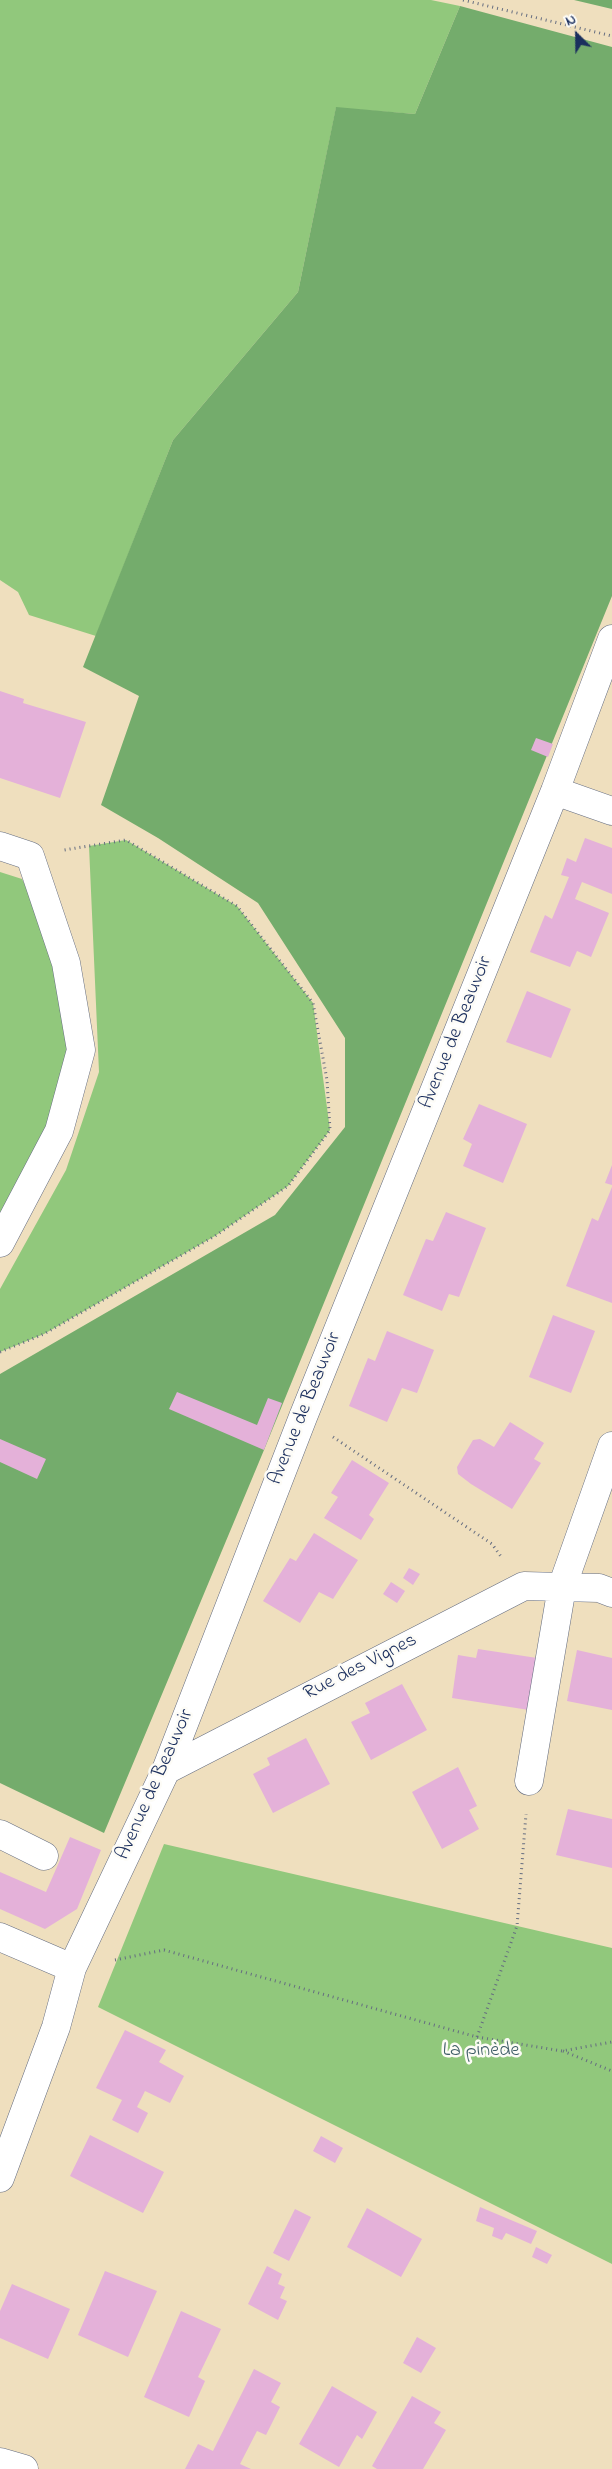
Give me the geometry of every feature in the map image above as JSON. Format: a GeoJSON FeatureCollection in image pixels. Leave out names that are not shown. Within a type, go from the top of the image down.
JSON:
{"type":"FeatureCollection","features":[{"type":"Feature","properties":{"kind":"street","name":"Avenue de Beauvoir"},"geometry":{"type":"LineString","coordinates":[[0,2178],[56,2027],[72,1968],[166,1770],[303,1417],[555,791],[612,639]]}},
{"type":"Feature","properties":{"kind":"street"},"geometry":{"type":"LineString","coordinates":[[555,791],[612,811]]}},
{"type":"Feature","properties":{"kind":"street"},"geometry":{"type":"LineString","coordinates":[[0,846],[30,856],[66,963],[81,1050],[59,1131],[0,1242]]}},
{"type":"Feature","properties":{"kind":"street"},"geometry":{"type":"LineString","coordinates":[[530,1781],[562,1586],[612,1446]]}},
{"type":"Feature","properties":{"kind":"street","name":"Rue des Vignes"},"geometry":{"type":"LineString","coordinates":[[166,1770],[524,1586],[599,1588],[612,1592]]}},
{"type":"Feature","properties":{"kind":"street"},"geometry":{"type":"LineString","coordinates":[[0,1834],[44,1856]]}},
{"type":"Feature","properties":{"kind":"street"},"geometry":{"type":"LineString","coordinates":[[0,1937],[72,1968]]}},
{"type":"Feature","properties":{"kind":"street"},"geometry":{"type":"LineString","coordinates":[[0,2462],[24,2469]]}},
{"type":"Feature","properties":{"kind":"path"},"geometry":{"type":"LineString","coordinates":[[463,0],[612,36]]}},
{"type":"Feature","properties":{"kind":"path"},"geometry":{"type":"LineString","coordinates":[[0,1352],[44,1334],[215,1236],[288,1186],[330,1130],[327,1080],[313,1003],[237,906],[126,840],[30,856]]}},
{"type":"Feature","properties":{"kind":"path"},"geometry":{"type":"LineString","coordinates":[[303,1417],[492,1544],[524,1586]]}},
{"type":"Feature","properties":{"kind":"path"},"geometry":{"type":"LineString","coordinates":[[477,2037],[517,1926],[530,1781]]}},
{"type":"Feature","properties":{"kind":"path"},"geometry":{"type":"LineString","coordinates":[[72,1968],[164,1950],[477,2037],[562,2051],[612,2071]]}},
{"type":"Feature","properties":{"kind":"path"},"geometry":{"type":"LineString","coordinates":[[562,2051],[612,2042]]}},
{"type":"Feature","properties":{"kind":"green space"},"geometry":{"type":"Polygon","coordinates":[[[0,0],[431,0],[460,6],[415,114],[336,108],[298,292],[173,440],[96,636],[29,615],[18,592],[0,580],[0,0]]]}},
{"type":"Feature","properties":{"kind":"green space"},"geometry":{"type":"Polygon","coordinates":[[[574,0],[612,0],[612,9],[574,0]]]}},
{"type":"Feature","properties":{"kind":"green space"},"geometry":{"type":"Polygon","coordinates":[[[460,6],[612,47],[612,596],[264,1450],[104,1833],[0,1783],[0,1374],[275,1215],[345,1127],[345,1038],[258,903],[158,838],[101,805],[139,696],[83,667],[173,440],[298,292],[336,107],[415,114],[460,6]]]}},
{"type":"Feature","properties":{"kind":"green space"},"geometry":{"type":"Polygon","coordinates":[[[126,840],[237,906],[313,1003],[330,1130],[288,1186],[215,1236],[44,1334],[0,1352],[0,1289],[66,1170],[99,1072],[89,846],[126,840]]]}},
{"type":"Feature","properties":{"kind":"green space"},"geometry":{"type":"Polygon","coordinates":[[[0,872],[22,879],[66,963],[81,1050],[0,1243],[0,872]]]}},
{"type":"Feature","properties":{"kind":"green space","name":"La pinède"},"geometry":{"type":"Polygon","coordinates":[[[164,1844],[612,1948],[612,2264],[98,2007],[164,1844]]]}},
{"type":"Feature","properties":{"kind":"building"},"geometry":{"type":"Polygon","coordinates":[[[0,691],[24,699],[23,703],[86,722],[60,798],[0,778],[0,691]]]}},
{"type":"Feature","properties":{"kind":"building"},"geometry":{"type":"Polygon","coordinates":[[[536,738],[553,744],[548,757],[531,750],[536,738]]]}},
{"type":"Feature","properties":{"kind":"building"},"geometry":{"type":"Polygon","coordinates":[[[585,838],[612,848],[612,894],[582,882],[575,899],[609,913],[591,957],[577,951],[570,967],[530,952],[545,915],[552,919],[569,877],[561,875],[567,858],[576,862],[585,838]]]}},
{"type":"Feature","properties":{"kind":"building"},"geometry":{"type":"Polygon","coordinates":[[[527,991],[571,1009],[551,1058],[506,1042],[527,991]]]}},
{"type":"Feature","properties":{"kind":"building"},"geometry":{"type":"Polygon","coordinates":[[[479,1104],[527,1124],[503,1183],[463,1166],[472,1144],[463,1139],[479,1104]]]}},
{"type":"Feature","properties":{"kind":"building"},"geometry":{"type":"Polygon","coordinates":[[[612,1165],[612,1185],[605,1183],[612,1165]]]}},
{"type":"Feature","properties":{"kind":"building"},"geometry":{"type":"Polygon","coordinates":[[[612,1187],[612,1303],[566,1286],[592,1218],[598,1221],[612,1187]]]}},
{"type":"Feature","properties":{"kind":"building"},"geometry":{"type":"Polygon","coordinates":[[[446,1212],[486,1228],[459,1297],[449,1294],[442,1311],[403,1295],[426,1239],[433,1241],[446,1212]]]}},
{"type":"Feature","properties":{"kind":"building"},"geometry":{"type":"Polygon","coordinates":[[[553,1315],[595,1331],[571,1393],[529,1377],[553,1315]]]}},
{"type":"Feature","properties":{"kind":"building"},"geometry":{"type":"Polygon","coordinates":[[[387,1331],[434,1350],[417,1393],[402,1388],[387,1422],[349,1406],[368,1358],[375,1361],[387,1331]]]}},
{"type":"Feature","properties":{"kind":"building"},"geometry":{"type":"Polygon","coordinates":[[[177,1392],[257,1425],[268,1398],[282,1403],[264,1450],[169,1409],[177,1392]]]}},
{"type":"Feature","properties":{"kind":"building"},"geometry":{"type":"Polygon","coordinates":[[[510,1422],[544,1443],[534,1459],[541,1463],[512,1509],[471,1484],[458,1474],[457,1467],[473,1440],[480,1439],[494,1447],[510,1422]]]}},
{"type":"Feature","properties":{"kind":"building"},"geometry":{"type":"Polygon","coordinates":[[[0,1439],[46,1459],[37,1479],[0,1462],[0,1439]]]}},
{"type":"Feature","properties":{"kind":"building"},"geometry":{"type":"Polygon","coordinates":[[[352,1460],[389,1483],[369,1515],[374,1519],[361,1540],[324,1518],[338,1497],[331,1493],[352,1460]]]}},
{"type":"Feature","properties":{"kind":"building"},"geometry":{"type":"Polygon","coordinates":[[[314,1533],[358,1560],[333,1599],[319,1592],[300,1623],[263,1601],[290,1558],[296,1561],[314,1533]]]}},
{"type":"Feature","properties":{"kind":"building"},"geometry":{"type":"Polygon","coordinates":[[[409,1568],[420,1574],[413,1585],[403,1578],[409,1568]]]}},
{"type":"Feature","properties":{"kind":"building"},"geometry":{"type":"Polygon","coordinates":[[[391,1582],[405,1591],[397,1603],[383,1594],[391,1582]]]}},
{"type":"Feature","properties":{"kind":"building"},"geometry":{"type":"Polygon","coordinates":[[[478,1649],[537,1658],[529,1710],[452,1698],[458,1655],[476,1658],[478,1649]]]}},
{"type":"Feature","properties":{"kind":"building"},"geometry":{"type":"Polygon","coordinates":[[[577,1650],[612,1658],[612,1710],[567,1701],[577,1650]]]}},
{"type":"Feature","properties":{"kind":"building"},"geometry":{"type":"Polygon","coordinates":[[[402,1684],[427,1730],[371,1760],[351,1722],[370,1713],[365,1703],[402,1684]]]}},
{"type":"Feature","properties":{"kind":"building"},"geometry":{"type":"Polygon","coordinates":[[[306,1738],[330,1784],[273,1813],[253,1774],[270,1765],[267,1758],[306,1738]]]}},
{"type":"Feature","properties":{"kind":"building"},"geometry":{"type":"Polygon","coordinates":[[[458,1767],[477,1806],[469,1810],[479,1829],[442,1849],[412,1792],[458,1767]]]}},
{"type":"Feature","properties":{"kind":"building"},"geometry":{"type":"Polygon","coordinates":[[[568,1809],[612,1819],[612,1868],[556,1855],[568,1809]]]}},
{"type":"Feature","properties":{"kind":"building"},"geometry":{"type":"Polygon","coordinates":[[[70,1837],[101,1850],[77,1909],[45,1929],[0,1909],[0,1872],[46,1892],[70,1837]]]}},
{"type":"Feature","properties":{"kind":"building"},"geometry":{"type":"Polygon","coordinates":[[[125,2030],[166,2050],[159,2062],[184,2076],[170,2103],[145,2091],[137,2107],[148,2113],[138,2133],[112,2120],[122,2100],[96,2088],[125,2030]]]}},
{"type":"Feature","properties":{"kind":"building"},"geometry":{"type":"Polygon","coordinates":[[[90,2135],[164,2172],[143,2213],[70,2176],[90,2135]]]}},
{"type":"Feature","properties":{"kind":"building"},"geometry":{"type":"Polygon","coordinates":[[[321,2136],[343,2148],[335,2163],[313,2151],[321,2136]]]}},
{"type":"Feature","properties":{"kind":"building"},"geometry":{"type":"Polygon","coordinates":[[[480,2207],[537,2231],[531,2244],[506,2233],[502,2240],[492,2236],[494,2228],[476,2221],[480,2207]]]}},
{"type":"Feature","properties":{"kind":"building"},"geometry":{"type":"Polygon","coordinates":[[[367,2208],[422,2239],[401,2277],[347,2247],[367,2208]]]}},
{"type":"Feature","properties":{"kind":"building"},"geometry":{"type":"Polygon","coordinates":[[[295,2209],[311,2217],[289,2261],[273,2253],[295,2209]]]}},
{"type":"Feature","properties":{"kind":"building"},"geometry":{"type":"Polygon","coordinates":[[[536,2247],[552,2255],[547,2264],[532,2257],[536,2247]]]}},
{"type":"Feature","properties":{"kind":"building"},"geometry":{"type":"Polygon","coordinates":[[[267,2266],[282,2274],[278,2284],[285,2287],[280,2298],[287,2301],[278,2320],[248,2304],[267,2266]]]}},
{"type":"Feature","properties":{"kind":"building"},"geometry":{"type":"Polygon","coordinates":[[[105,2271],[157,2291],[128,2357],[78,2335],[105,2271]]]}},
{"type":"Feature","properties":{"kind":"building"},"geometry":{"type":"Polygon","coordinates":[[[12,2284],[70,2309],[48,2359],[0,2338],[0,2311],[12,2284]]]}},
{"type":"Feature","properties":{"kind":"building"},"geometry":{"type":"Polygon","coordinates":[[[181,2311],[221,2329],[198,2377],[205,2381],[189,2417],[144,2397],[181,2311]]]}},
{"type":"Feature","properties":{"kind":"building"},"geometry":{"type":"Polygon","coordinates":[[[417,2337],[436,2348],[421,2373],[403,2363],[417,2337]]]}},
{"type":"Feature","properties":{"kind":"building"},"geometry":{"type":"Polygon","coordinates":[[[254,2369],[281,2383],[271,2402],[280,2407],[266,2435],[257,2431],[240,2464],[251,2469],[185,2469],[198,2444],[213,2451],[254,2369]]]}},
{"type":"Feature","properties":{"kind":"building"},"geometry":{"type":"Polygon","coordinates":[[[332,2386],[377,2412],[362,2439],[357,2435],[339,2467],[299,2444],[332,2386]]]}},
{"type":"Feature","properties":{"kind":"building"},"geometry":{"type":"Polygon","coordinates":[[[412,2396],[441,2412],[434,2423],[446,2430],[423,2469],[377,2469],[372,2466],[412,2396]]]}}]}
